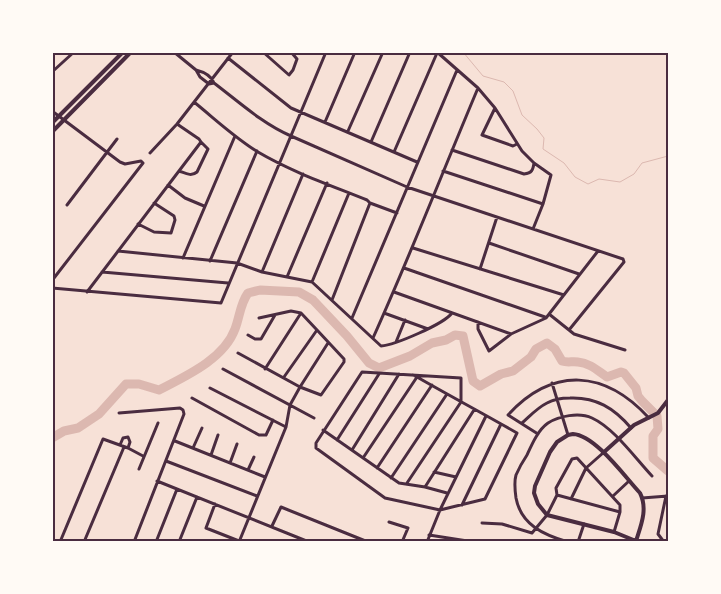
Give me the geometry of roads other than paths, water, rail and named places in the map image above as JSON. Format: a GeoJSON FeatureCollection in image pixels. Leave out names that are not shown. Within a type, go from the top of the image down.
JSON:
{"type":"FeatureCollection","features":[{"type":"Feature","properties":{"kind":"street"},"geometry":{"type":"LineString","coordinates":[[54,69],[74,52]]}},
{"type":"Feature","properties":{"kind":"street"},"geometry":{"type":"LineString","coordinates":[[52,123],[123,52]]}},
{"type":"Feature","properties":{"kind":"street"},"geometry":{"type":"LineString","coordinates":[[52,132],[131,52]]}},
{"type":"Feature","properties":{"kind":"street"},"geometry":{"type":"LineString","coordinates":[[174,52],[196,70],[200,77],[209,84],[214,83]]}},
{"type":"Feature","properties":{"kind":"street"},"geometry":{"type":"LineString","coordinates":[[150,153],[178,124],[233,52]]}},
{"type":"Feature","properties":{"kind":"street"},"geometry":{"type":"LineString","coordinates":[[264,53],[289,74],[293,70],[297,59],[291,52]]}},
{"type":"Feature","properties":{"kind":"street"},"geometry":{"type":"LineString","coordinates":[[52,288],[220,303],[326,52]]}},
{"type":"Feature","properties":{"kind":"street"},"geometry":{"type":"LineString","coordinates":[[325,122],[355,52]]}},
{"type":"Feature","properties":{"kind":"street"},"geometry":{"type":"LineString","coordinates":[[348,131],[382,52]]}},
{"type":"Feature","properties":{"kind":"street"},"geometry":{"type":"LineString","coordinates":[[371,142],[410,52]]}},
{"type":"Feature","properties":{"kind":"street"},"geometry":{"type":"LineString","coordinates":[[394,152],[437,53],[478,88],[495,108],[517,144],[534,163],[551,175],[543,204],[533,229]]}},
{"type":"Feature","properties":{"kind":"street"},"geometry":{"type":"LineString","coordinates":[[117,58],[122,62]]}},
{"type":"Feature","properties":{"kind":"street"},"geometry":{"type":"LineString","coordinates":[[228,58],[290,108],[348,131],[417,162]]}},
{"type":"Feature","properties":{"kind":"street"},"geometry":{"type":"LineString","coordinates":[[196,70],[204,72],[214,83],[278,130],[408,188],[621,258],[624,262],[569,330]]}},
{"type":"Feature","properties":{"kind":"street"},"geometry":{"type":"LineString","coordinates":[[352,318],[457,70]]}},
{"type":"Feature","properties":{"kind":"street"},"geometry":{"type":"LineString","coordinates":[[373,338],[413,248],[432,196],[478,88]]}},
{"type":"Feature","properties":{"kind":"street"},"geometry":{"type":"LineString","coordinates":[[194,102],[235,136],[279,163],[370,203],[397,212]]}},
{"type":"Feature","properties":{"kind":"street"},"geometry":{"type":"LineString","coordinates":[[495,108],[482,136],[513,146],[517,144]]}},
{"type":"Feature","properties":{"kind":"street"},"geometry":{"type":"LineString","coordinates":[[52,111],[124,164],[142,162],[54,278]]}},
{"type":"Feature","properties":{"kind":"street"},"geometry":{"type":"LineString","coordinates":[[178,124],[199,139],[208,149],[197,172],[189,174],[179,170]]}},
{"type":"Feature","properties":{"kind":"street"},"geometry":{"type":"LineString","coordinates":[[183,258],[235,136]]}},
{"type":"Feature","properties":{"kind":"street"},"geometry":{"type":"LineString","coordinates":[[67,205],[117,139]]}},
{"type":"Feature","properties":{"kind":"street"},"geometry":{"type":"LineString","coordinates":[[87,292],[201,142]]}},
{"type":"Feature","properties":{"kind":"street"},"geometry":{"type":"LineString","coordinates":[[452,150],[524,174],[530,173],[533,170],[534,163]]}},
{"type":"Feature","properties":{"kind":"street"},"geometry":{"type":"LineString","coordinates":[[210,260],[257,151]]}},
{"type":"Feature","properties":{"kind":"street"},"geometry":{"type":"LineString","coordinates":[[443,170],[543,204]]}},
{"type":"Feature","properties":{"kind":"street"},"geometry":{"type":"LineString","coordinates":[[262,272],[304,174]]}},
{"type":"Feature","properties":{"kind":"street"},"geometry":{"type":"LineString","coordinates":[[287,277],[327,183]]}},
{"type":"Feature","properties":{"kind":"street"},"geometry":{"type":"LineString","coordinates":[[168,185],[185,198],[204,206]]}},
{"type":"Feature","properties":{"kind":"street"},"geometry":{"type":"LineString","coordinates":[[312,282],[349,193]]}},
{"type":"Feature","properties":{"kind":"street"},"geometry":{"type":"LineString","coordinates":[[138,224],[154,232],[171,232],[175,220],[174,216],[154,203]]}},
{"type":"Feature","properties":{"kind":"street"},"geometry":{"type":"LineString","coordinates":[[332,300],[370,203]]}},
{"type":"Feature","properties":{"kind":"street"},"geometry":{"type":"LineString","coordinates":[[480,269],[497,217]]}},
{"type":"Feature","properties":{"kind":"street"},"geometry":{"type":"LineString","coordinates":[[489,243],[579,274]]}},
{"type":"Feature","properties":{"kind":"street"},"geometry":{"type":"LineString","coordinates":[[413,248],[564,296]]}},
{"type":"Feature","properties":{"kind":"street"},"geometry":{"type":"LineString","coordinates":[[118,251],[237,263],[262,272],[312,282],[381,346],[395,343],[428,329],[446,319],[452,313]]}},
{"type":"Feature","properties":{"kind":"street"},"geometry":{"type":"LineString","coordinates":[[478,322],[478,329],[489,351],[511,334],[546,318],[598,251]]}},
{"type":"Feature","properties":{"kind":"street"},"geometry":{"type":"LineString","coordinates":[[404,268],[546,318]]}},
{"type":"Feature","properties":{"kind":"street"},"geometry":{"type":"LineString","coordinates":[[102,272],[228,283]]}},
{"type":"Feature","properties":{"kind":"street"},"geometry":{"type":"LineString","coordinates":[[394,292],[511,334]]}},
{"type":"Feature","properties":{"kind":"street"},"geometry":{"type":"LineString","coordinates":[[238,353],[265,369],[319,395],[324,394],[344,362],[344,359],[301,313],[291,311],[259,318]]}},
{"type":"Feature","properties":{"kind":"street"},"geometry":{"type":"LineString","coordinates":[[265,369],[301,313]]}},
{"type":"Feature","properties":{"kind":"street"},"geometry":{"type":"LineString","coordinates":[[384,313],[428,329]]}},
{"type":"Feature","properties":{"kind":"street"},"geometry":{"type":"LineString","coordinates":[[549,314],[574,334],[625,350]]}},
{"type":"Feature","properties":{"kind":"street"},"geometry":{"type":"LineString","coordinates":[[248,335],[261,340],[275,315]]}},
{"type":"Feature","properties":{"kind":"street"},"geometry":{"type":"LineString","coordinates":[[395,343],[405,320]]}},
{"type":"Feature","properties":{"kind":"street"},"geometry":{"type":"LineString","coordinates":[[284,377],[316,330]]}},
{"type":"Feature","properties":{"kind":"street"},"geometry":{"type":"LineString","coordinates":[[215,504],[206,528],[239,541],[286,427],[290,405],[328,343]]}},
{"type":"Feature","properties":{"kind":"street"},"geometry":{"type":"LineString","coordinates":[[223,369],[314,418]]}},
{"type":"Feature","properties":{"kind":"street"},"geometry":{"type":"LineString","coordinates":[[407,483],[461,402],[461,378],[362,372],[323,430],[316,443],[316,448],[385,498],[440,510],[485,499],[517,433],[475,409],[461,402],[446,394],[415,376]]}},
{"type":"Feature","properties":{"kind":"street"},"geometry":{"type":"LineString","coordinates":[[337,440],[379,374]]}},
{"type":"Feature","properties":{"kind":"street"},"geometry":{"type":"LineString","coordinates":[[352,450],[399,374]]}},
{"type":"Feature","properties":{"kind":"street"},"geometry":{"type":"LineString","coordinates":[[363,458],[415,376]]}},
{"type":"Feature","properties":{"kind":"street"},"geometry":{"type":"LineString","coordinates":[[538,434],[508,415],[519,402],[531,393],[552,383],[565,380],[581,380],[605,386],[632,401],[650,417]]}},
{"type":"Feature","properties":{"kind":"street"},"geometry":{"type":"LineString","coordinates":[[552,383],[568,435]]}},
{"type":"Feature","properties":{"kind":"street"},"geometry":{"type":"LineString","coordinates":[[377,468],[432,385]]}},
{"type":"Feature","properties":{"kind":"street"},"geometry":{"type":"LineString","coordinates":[[210,388],[286,427]]}},
{"type":"Feature","properties":{"kind":"street"},"geometry":{"type":"LineString","coordinates":[[391,478],[446,394]]}},
{"type":"Feature","properties":{"kind":"street"},"geometry":{"type":"LineString","coordinates":[[192,398],[260,435],[266,435],[272,420]]}},
{"type":"Feature","properties":{"kind":"street"},"geometry":{"type":"LineString","coordinates":[[522,423],[546,403],[557,399],[583,398],[596,401],[613,410],[631,428]]}},
{"type":"Feature","properties":{"kind":"street"},"geometry":{"type":"LineString","coordinates":[[571,499],[586,468],[631,428],[658,413],[668,400]]}},
{"type":"Feature","properties":{"kind":"street"},"geometry":{"type":"LineString","coordinates":[[119,413],[180,408],[184,414],[134,542]]}},
{"type":"Feature","properties":{"kind":"street"},"geometry":{"type":"LineString","coordinates":[[425,487],[475,409]]}},
{"type":"Feature","properties":{"kind":"street"},"geometry":{"type":"LineString","coordinates":[[568,542],[548,535],[528,523],[521,513],[514,490],[516,476],[538,434],[547,424],[562,417],[580,415],[590,417],[607,428],[652,476]]}},
{"type":"Feature","properties":{"kind":"street"},"geometry":{"type":"LineString","coordinates":[[427,542],[440,510],[486,416]]}},
{"type":"Feature","properties":{"kind":"street"},"geometry":{"type":"LineString","coordinates":[[139,469],[158,423]]}},
{"type":"Feature","properties":{"kind":"street"},"geometry":{"type":"LineString","coordinates":[[461,506],[502,424]]}},
{"type":"Feature","properties":{"kind":"street"},"geometry":{"type":"LineString","coordinates":[[193,448],[202,428]]}},
{"type":"Feature","properties":{"kind":"street"},"geometry":{"type":"LineString","coordinates":[[323,430],[399,483],[425,487],[448,494]]}},
{"type":"Feature","properties":{"kind":"street"},"geometry":{"type":"LineString","coordinates":[[579,434],[603,453],[642,498],[645,508],[636,541],[614,532],[547,515],[538,504],[534,493],[535,486],[550,452],[557,442],[568,435],[579,434]]}},
{"type":"Feature","properties":{"kind":"street"},"geometry":{"type":"LineString","coordinates":[[211,455],[218,435]]}},
{"type":"Feature","properties":{"kind":"street"},"geometry":{"type":"LineString","coordinates":[[60,542],[103,439],[124,446],[143,456]]}},
{"type":"Feature","properties":{"kind":"street"},"geometry":{"type":"LineString","coordinates":[[174,441],[265,477]]}},
{"type":"Feature","properties":{"kind":"street"},"geometry":{"type":"LineString","coordinates":[[230,462],[238,444]]}},
{"type":"Feature","properties":{"kind":"street"},"geometry":{"type":"LineString","coordinates":[[84,542],[124,446]]}},
{"type":"Feature","properties":{"kind":"street"},"geometry":{"type":"LineString","coordinates":[[248,470],[254,457]]}},
{"type":"Feature","properties":{"kind":"street"},"geometry":{"type":"LineString","coordinates":[[482,523],[502,524],[532,533],[547,515],[557,495],[556,488],[572,459],[577,458],[620,505],[620,512],[614,532]]}},
{"type":"Feature","properties":{"kind":"street"},"geometry":{"type":"LineString","coordinates":[[166,461],[257,496]]}},
{"type":"Feature","properties":{"kind":"street"},"geometry":{"type":"LineString","coordinates":[[434,472],[456,477]]}},
{"type":"Feature","properties":{"kind":"street"},"geometry":{"type":"LineString","coordinates":[[157,481],[309,542]]}},
{"type":"Feature","properties":{"kind":"street"},"geometry":{"type":"LineString","coordinates":[[613,496],[629,481]]}},
{"type":"Feature","properties":{"kind":"street"},"geometry":{"type":"LineString","coordinates":[[156,542],[177,489]]}},
{"type":"Feature","properties":{"kind":"street"},"geometry":{"type":"LineString","coordinates":[[557,495],[620,512]]}},
{"type":"Feature","properties":{"kind":"street"},"geometry":{"type":"LineString","coordinates":[[642,498],[667,496],[658,534],[664,542]]}},
{"type":"Feature","properties":{"kind":"street"},"geometry":{"type":"LineString","coordinates":[[180,542],[197,497]]}},
{"type":"Feature","properties":{"kind":"street"},"geometry":{"type":"LineString","coordinates":[[272,526],[280,507],[368,542]]}},
{"type":"Feature","properties":{"kind":"street"},"geometry":{"type":"LineString","coordinates":[[389,522],[408,528],[402,542]]}},
{"type":"Feature","properties":{"kind":"street"},"geometry":{"type":"LineString","coordinates":[[578,542],[584,524]]}},
{"type":"Feature","properties":{"kind":"street"},"geometry":{"type":"LineString","coordinates":[[429,535],[447,540],[474,542]]}},
{"type":"Feature","properties":{"kind":"waterway"},"geometry":{"type":"LineString","coordinates":[[463,52],[483,76],[504,82],[513,91],[522,115],[544,138],[543,149],[564,163],[575,177],[588,184],[599,179],[620,182],[634,174],[642,163],[668,156]]}},
{"type":"Feature","properties":{"kind":"waterway"},"geometry":{"type":"LineString","coordinates":[[52,438],[64,431],[78,428],[99,414],[126,384],[139,384],[159,390],[203,366],[230,340],[243,301],[248,293],[260,290],[299,292],[313,300],[369,363],[379,368],[410,356],[432,343],[446,340],[455,335],[463,336],[473,381],[480,386],[501,374],[513,371],[531,357],[536,349],[547,343],[555,349],[562,361],[586,364],[607,377],[621,372],[624,373],[636,388],[638,396],[657,416],[658,429],[653,436],[653,458],[668,471]]}}]}
